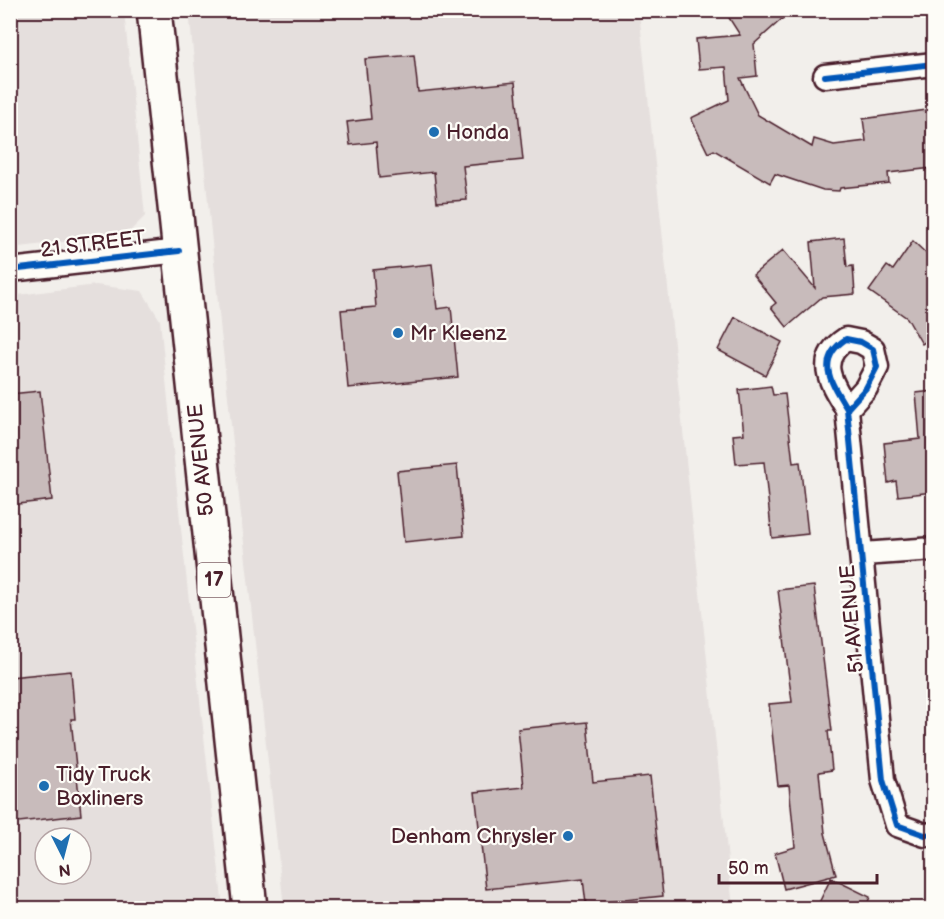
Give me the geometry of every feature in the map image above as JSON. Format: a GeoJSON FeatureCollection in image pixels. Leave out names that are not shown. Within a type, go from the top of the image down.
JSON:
{"type":"FeatureCollection","features":[{"type":"Feature","properties":{"kind":"main road","name":"50 AVENUE"},"geometry":{"type":"LineString","coordinates":[[154,10],[250,909]]}},
{"type":"Feature","properties":{"kind":"street"},"geometry":{"type":"LineString","coordinates":[[825,76],[933,64]]}},
{"type":"Feature","properties":{"kind":"street","name":"21 STREET"},"geometry":{"type":"LineString","coordinates":[[10,270],[179,251]]}},
{"type":"Feature","properties":{"kind":"street","name":"51 AVENUE"},"geometry":{"type":"LineString","coordinates":[[847,409],[863,554],[883,780],[897,825],[926,835],[933,834]]}},
{"type":"Feature","properties":{"kind":"street"},"geometry":{"type":"LineString","coordinates":[[863,554],[933,549]]}},
{"type":"Feature","properties":{"kind":"shaded area"},"geometry":{"type":"Polygon","coordinates":[[[10,11],[124,11],[145,216],[130,231],[96,238],[11,248],[10,11]]]}},
{"type":"Feature","properties":{"kind":"shaded area"},"geometry":{"type":"Polygon","coordinates":[[[189,11],[639,11],[733,908],[284,908],[221,333],[189,11]]]}},
{"type":"Feature","properties":{"kind":"shaded area"},"geometry":{"type":"Polygon","coordinates":[[[96,285],[142,291],[160,320],[223,908],[11,908],[10,296],[96,285]]]}},
{"type":"Feature","properties":{"kind":"building"},"geometry":{"type":"Polygon","coordinates":[[[724,10],[792,10],[754,44],[757,76],[740,78],[758,115],[812,147],[814,139],[834,145],[866,141],[863,119],[933,109],[933,168],[888,173],[889,183],[840,188],[839,191],[823,190],[775,174],[770,183],[714,150],[708,153],[691,118],[729,100],[726,67],[699,69],[696,39],[740,35],[724,10]]]}},
{"type":"Feature","properties":{"kind":"building","name":"Honda"},"geometry":{"type":"Polygon","coordinates":[[[414,55],[418,92],[515,82],[523,160],[463,166],[467,200],[437,202],[434,172],[379,178],[376,142],[350,145],[347,122],[371,119],[365,59],[414,55]]]}},
{"type":"Feature","properties":{"kind":"building"},"geometry":{"type":"Polygon","coordinates":[[[844,238],[847,267],[853,266],[855,294],[822,297],[787,327],[771,307],[776,303],[753,275],[783,250],[815,288],[811,242],[844,238]]]}},
{"type":"Feature","properties":{"kind":"building"},"geometry":{"type":"Polygon","coordinates":[[[913,241],[933,260],[933,337],[922,344],[907,318],[869,291],[887,266],[893,270],[913,241]]]}},
{"type":"Feature","properties":{"kind":"building","name":"Mr Kleenz"},"geometry":{"type":"Polygon","coordinates":[[[432,264],[437,309],[451,307],[458,377],[348,388],[341,310],[376,307],[373,270],[432,264]]]}},
{"type":"Feature","properties":{"kind":"building"},"geometry":{"type":"Polygon","coordinates":[[[735,317],[782,342],[765,375],[718,350],[735,317]]]}},
{"type":"Feature","properties":{"kind":"building"},"geometry":{"type":"Polygon","coordinates":[[[771,386],[773,395],[785,394],[793,463],[800,462],[808,534],[772,538],[764,462],[736,464],[733,435],[744,434],[739,390],[771,386]]]}},
{"type":"Feature","properties":{"kind":"building"},"geometry":{"type":"Polygon","coordinates":[[[40,391],[52,500],[10,505],[10,394],[40,391]]]}},
{"type":"Feature","properties":{"kind":"building"},"geometry":{"type":"Polygon","coordinates":[[[933,391],[933,492],[898,496],[896,481],[888,483],[884,443],[920,439],[916,393],[933,391]]]}},
{"type":"Feature","properties":{"kind":"building"},"geometry":{"type":"Polygon","coordinates":[[[457,465],[464,536],[404,542],[397,471],[457,465]]]}},
{"type":"Feature","properties":{"kind":"building"},"geometry":{"type":"Polygon","coordinates":[[[814,586],[832,731],[828,731],[832,770],[819,772],[825,833],[836,875],[784,889],[775,853],[795,847],[789,785],[778,786],[769,704],[792,702],[778,590],[814,586]]]}},
{"type":"Feature","properties":{"kind":"building"},"geometry":{"type":"Polygon","coordinates":[[[71,671],[75,719],[71,719],[81,815],[10,823],[10,677],[71,671]]]}},
{"type":"Feature","properties":{"kind":"building","name":"Denham Chrysler"},"geometry":{"type":"Polygon","coordinates":[[[587,722],[593,782],[650,776],[663,896],[586,904],[583,879],[486,889],[475,792],[524,787],[518,729],[587,722]]]}},
{"type":"Feature","properties":{"kind":"building"},"geometry":{"type":"Polygon","coordinates":[[[831,878],[870,897],[865,909],[816,909],[831,878]]]}},
{"type":"Feature","properties":{"kind":"cycle path"},"geometry":{"type":"LineString","coordinates":[[825,76],[934,64]]}},
{"type":"Feature","properties":{"kind":"cycle path"},"geometry":{"type":"LineString","coordinates":[[10,270],[179,251]]}},
{"type":"Feature","properties":{"kind":"cycle path"},"geometry":{"type":"LineString","coordinates":[[847,409],[866,388],[877,367],[873,349],[861,342],[846,339],[836,347],[828,364],[832,381],[847,409],[883,780],[897,825],[925,835],[934,834]]}},
{"type":"Feature","properties":{"kind":"place","name":"Honda"},"geometry":{"type":"Point","coordinates":[434,132]}},
{"type":"Feature","properties":{"kind":"place","name":"Mr Kleenz"},"geometry":{"type":"Point","coordinates":[398,333]}},
{"type":"Feature","properties":{"kind":"place","name":"Tidy Truck Boxliners"},"geometry":{"type":"Point","coordinates":[44,786]}},
{"type":"Feature","properties":{"kind":"place","name":"Denham Chrysler"},"geometry":{"type":"Point","coordinates":[568,836]}}]}
